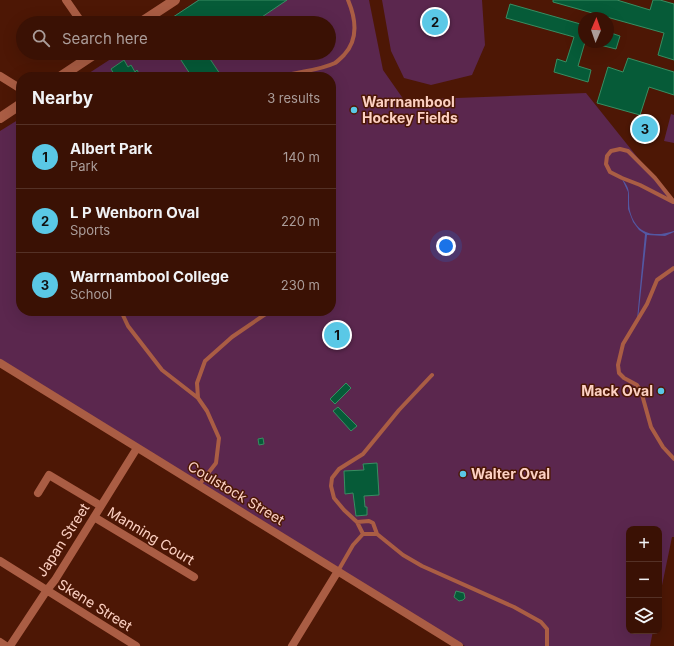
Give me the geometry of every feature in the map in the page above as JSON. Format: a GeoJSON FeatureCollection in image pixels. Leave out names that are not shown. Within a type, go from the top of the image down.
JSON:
{"type":"FeatureCollection","features":[{"type":"Feature","properties":{"kind":"street"},"geometry":{"type":"LineString","coordinates":[[66,0],[77,16]]}},
{"type":"Feature","properties":{"kind":"street"},"geometry":{"type":"LineString","coordinates":[[151,16],[175,0]]}},
{"type":"Feature","properties":{"kind":"street"},"geometry":{"type":"LineString","coordinates":[[69,72],[86,60]]}},
{"type":"Feature","properties":{"kind":"street"},"geometry":{"type":"LineString","coordinates":[[0,76],[16,86]]}},
{"type":"Feature","properties":{"kind":"street"},"geometry":{"type":"LineString","coordinates":[[0,118],[16,107]]}},
{"type":"Feature","properties":{"kind":"street","name":"Coulstock Street"},"geometry":{"type":"LineString","coordinates":[[0,363],[459,646]]}},
{"type":"Feature","properties":{"kind":"street","name":"Japan Street"},"geometry":{"type":"LineString","coordinates":[[10,646],[55,580],[137,448]]}},
{"type":"Feature","properties":{"kind":"street"},"geometry":{"type":"LineString","coordinates":[[38,493],[49,475],[101,506]]}},
{"type":"Feature","properties":{"kind":"street","name":"Manning Court"},"geometry":{"type":"LineString","coordinates":[[94,517],[194,577]]}},
{"type":"Feature","properties":{"kind":"street","name":"Skene Street"},"geometry":{"type":"LineString","coordinates":[[0,561],[136,646]]}},
{"type":"Feature","properties":{"kind":"street"},"geometry":{"type":"LineString","coordinates":[[292,646],[338,571]]}},
{"type":"Feature","properties":{"kind":"street"},"geometry":{"type":"LineString","coordinates":[[0,642],[6,646]]}},
{"type":"Feature","properties":{"kind":"lane"},"geometry":{"type":"LineString","coordinates":[[294,72],[324,67],[336,62],[351,46],[355,27],[353,14],[348,0]]}},
{"type":"Feature","properties":{"kind":"lane"},"geometry":{"type":"LineString","coordinates":[[620,149],[628,151],[655,178],[674,202],[610,172],[606,164],[607,156],[611,151],[620,149]]}},
{"type":"Feature","properties":{"kind":"lane"},"geometry":{"type":"LineString","coordinates":[[674,268],[657,280],[647,304],[623,344],[618,365],[619,373],[624,378],[637,385],[641,391],[651,427],[663,447],[674,459]]}},
{"type":"Feature","properties":{"kind":"lane"},"geometry":{"type":"LineString","coordinates":[[123,316],[128,326],[162,370],[198,398],[207,411],[220,438],[216,463],[199,485]]}},
{"type":"Feature","properties":{"kind":"lane"},"geometry":{"type":"LineString","coordinates":[[198,398],[197,383],[205,360],[232,337],[263,316]]}},
{"type":"Feature","properties":{"kind":"lane"},"geometry":{"type":"LineString","coordinates":[[363,534],[357,522],[334,498],[331,486],[332,478],[339,469],[363,454],[399,410],[432,375]]}},
{"type":"Feature","properties":{"kind":"lane"},"geometry":{"type":"LineString","coordinates":[[357,522],[369,521],[373,523],[377,534],[403,555],[422,566],[514,607],[541,622],[547,630],[547,646]]}},
{"type":"Feature","properties":{"kind":"lane"},"geometry":{"type":"LineString","coordinates":[[338,571],[353,545],[363,534],[377,534]]}},
{"type":"Feature","properties":{"kind":"shaded area"},"geometry":{"type":"Polygon","coordinates":[[[198,0],[369,0],[383,70],[404,100],[586,93],[674,203],[674,537],[672,537],[662,585],[662,526],[626,526],[626,634],[652,634],[650,646],[465,646],[0,359],[0,131],[16,121],[16,316],[336,316],[336,72],[91,72],[109,60],[336,60],[336,16],[174,16],[198,0]]]}},
{"type":"Feature","properties":{"kind":"shaded area"},"geometry":{"type":"Polygon","coordinates":[[[382,0],[482,0],[485,45],[472,75],[431,85],[404,78],[391,51],[382,0]]]}},
{"type":"Feature","properties":{"kind":"shaded area"},"geometry":{"type":"Polygon","coordinates":[[[671,114],[674,115],[674,143],[664,141],[671,114]]]}},
{"type":"Feature","properties":{"kind":"water"},"geometry":{"type":"Polygon","coordinates":[[[622,179],[629,191],[630,211],[636,225],[652,234],[674,231],[665,236],[647,235],[637,320],[645,234],[639,230],[633,222],[628,209],[628,192],[622,179]]]}},
{"type":"Feature","properties":{"kind":"building"},"geometry":{"type":"Polygon","coordinates":[[[199,0],[287,0],[263,16],[175,16],[199,0]]]}},
{"type":"Feature","properties":{"kind":"building"},"geometry":{"type":"Polygon","coordinates":[[[553,0],[617,0],[650,10],[653,0],[660,0],[674,4],[674,60],[658,55],[664,33],[614,19],[614,12],[589,12],[553,2],[553,0]]]}},
{"type":"Feature","properties":{"kind":"building"},"geometry":{"type":"Polygon","coordinates":[[[510,4],[578,23],[578,48],[583,48],[578,66],[591,70],[588,82],[554,72],[557,59],[566,62],[574,37],[506,18],[510,4]]]}},
{"type":"Feature","properties":{"kind":"building"},"geometry":{"type":"Polygon","coordinates":[[[614,34],[620,36],[616,49],[612,48],[614,48],[614,34]]]}},
{"type":"Feature","properties":{"kind":"building"},"geometry":{"type":"Polygon","coordinates":[[[628,58],[674,72],[674,95],[649,87],[640,115],[597,103],[608,67],[623,72],[628,58]]]}},
{"type":"Feature","properties":{"kind":"building"},"geometry":{"type":"Polygon","coordinates":[[[124,60],[128,67],[131,65],[135,72],[113,72],[111,69],[124,60]]]}},
{"type":"Feature","properties":{"kind":"building"},"geometry":{"type":"Polygon","coordinates":[[[181,60],[211,60],[219,72],[189,72],[181,60]]]}},
{"type":"Feature","properties":{"kind":"building"},"geometry":{"type":"Polygon","coordinates":[[[346,383],[351,388],[335,404],[330,399],[346,383]]]}},
{"type":"Feature","properties":{"kind":"building"},"geometry":{"type":"Polygon","coordinates":[[[338,407],[357,426],[351,431],[333,411],[338,407]]]}},
{"type":"Feature","properties":{"kind":"building"},"geometry":{"type":"Polygon","coordinates":[[[263,438],[264,444],[259,445],[258,439],[263,438]]]}},
{"type":"Feature","properties":{"kind":"building"},"geometry":{"type":"Polygon","coordinates":[[[377,463],[379,495],[364,496],[365,507],[367,507],[367,515],[356,516],[353,493],[345,494],[344,471],[364,470],[363,464],[377,463]]]}},
{"type":"Feature","properties":{"kind":"building"},"geometry":{"type":"Polygon","coordinates":[[[456,591],[464,593],[465,598],[463,600],[459,601],[454,597],[456,591]]]}},
{"type":"Feature","properties":{"kind":"place","name":"L P Wenborn Oval"},"geometry":{"type":"Point","coordinates":[435,22]}},
{"type":"Feature","properties":{"kind":"place","name":"Warrnambool Hockey Fields"},"geometry":{"type":"Point","coordinates":[354,110]}},
{"type":"Feature","properties":{"kind":"place","name":"Warrnambool College"},"geometry":{"type":"Point","coordinates":[645,129]}},
{"type":"Feature","properties":{"kind":"place","name":"Albert Park"},"geometry":{"type":"Point","coordinates":[337,335]}},
{"type":"Feature","properties":{"kind":"place","name":"Mack Oval"},"geometry":{"type":"Point","coordinates":[661,391]}},
{"type":"Feature","properties":{"kind":"place","name":"Walter Oval"},"geometry":{"type":"Point","coordinates":[463,474]}}]}
